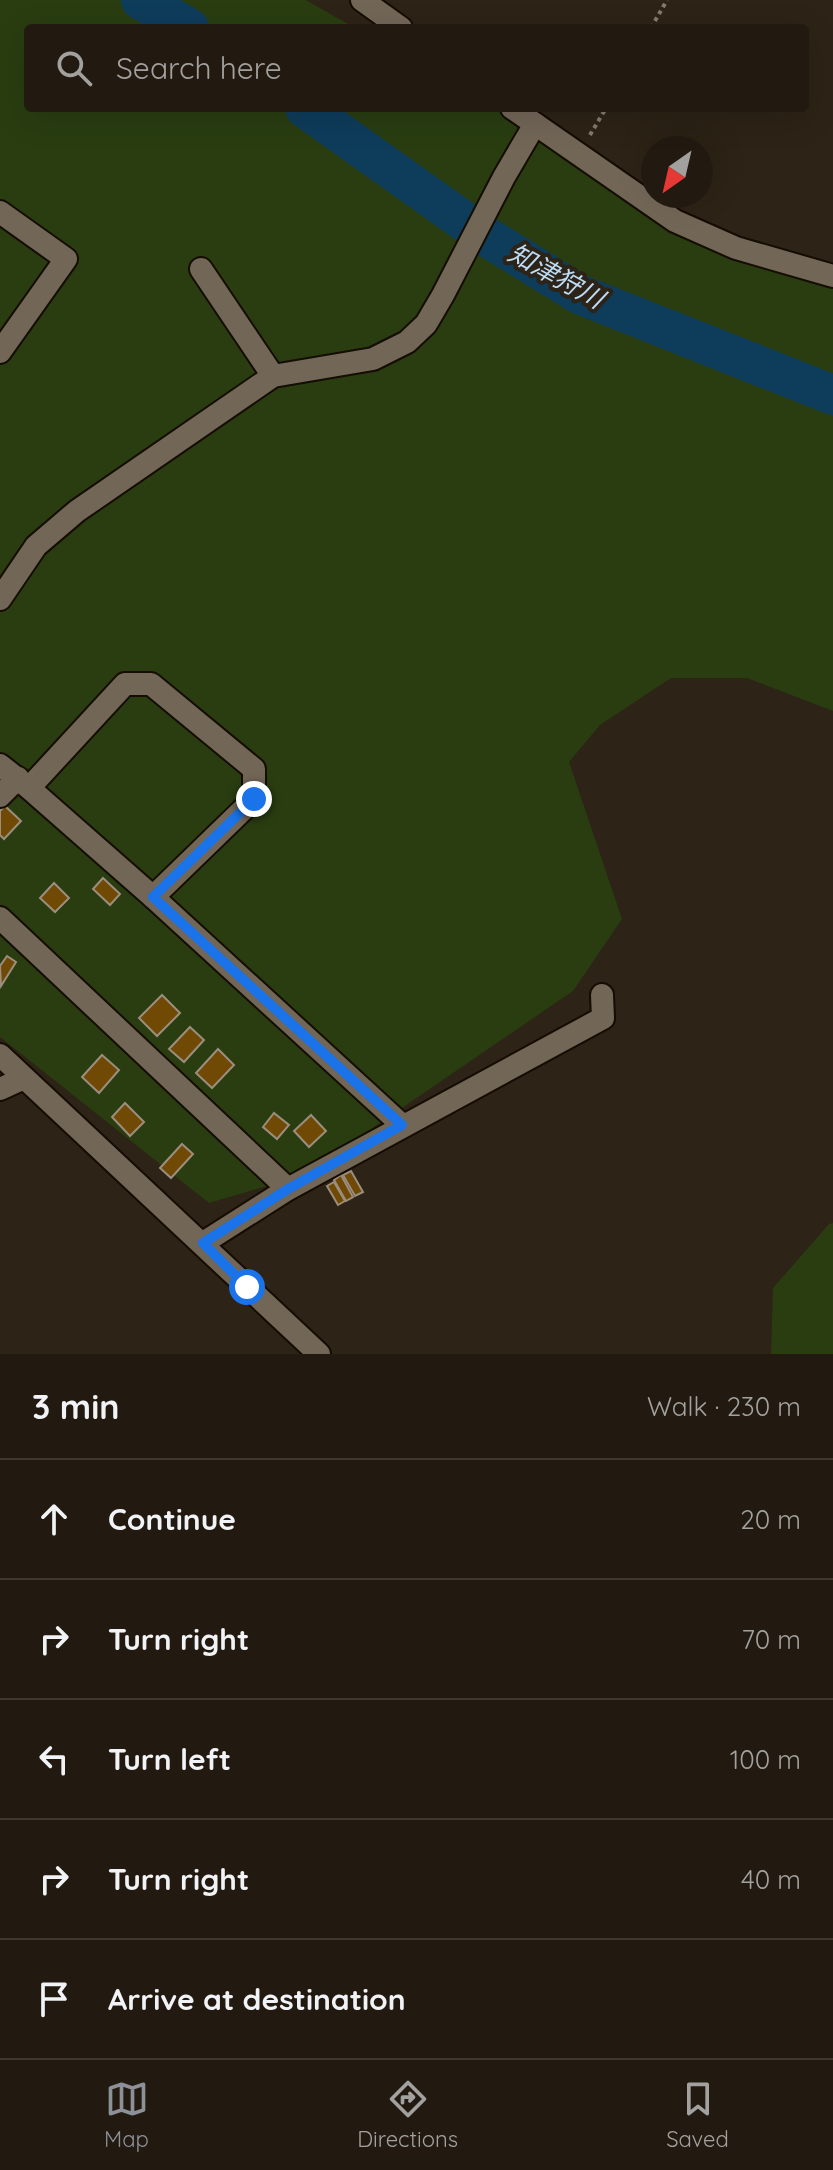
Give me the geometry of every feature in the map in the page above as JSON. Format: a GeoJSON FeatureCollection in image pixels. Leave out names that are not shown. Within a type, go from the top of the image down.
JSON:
{"type":"FeatureCollection","features":[{"type":"Feature","properties":{"kind":"street"},"geometry":{"type":"LineString","coordinates":[[362,0],[395,24]]}},
{"type":"Feature","properties":{"kind":"street"},"geometry":{"type":"LineString","coordinates":[[518,112],[675,221],[736,248],[833,276]]}},
{"type":"Feature","properties":{"kind":"street"},"geometry":{"type":"LineString","coordinates":[[0,599],[36,546],[77,511],[273,376],[373,359],[407,342],[426,324],[535,124]]}},
{"type":"Feature","properties":{"kind":"street"},"geometry":{"type":"LineString","coordinates":[[0,212],[66,259],[0,352]]}},
{"type":"Feature","properties":{"kind":"street"},"geometry":{"type":"LineString","coordinates":[[201,269],[273,376]]}},
{"type":"Feature","properties":{"kind":"street"},"geometry":{"type":"LineString","coordinates":[[0,796],[16,777],[125,684],[151,684],[254,769],[254,799],[153,897]]}},
{"type":"Feature","properties":{"kind":"street"},"geometry":{"type":"LineString","coordinates":[[16,777],[153,897],[402,1125]]}},
{"type":"Feature","properties":{"kind":"street"},"geometry":{"type":"LineString","coordinates":[[0,918],[288,1189]]}},
{"type":"Feature","properties":{"kind":"street"},"geometry":{"type":"LineString","coordinates":[[203,1243],[288,1189],[603,1018],[602,995]]}},
{"type":"Feature","properties":{"kind":"street"},"geometry":{"type":"LineString","coordinates":[[0,1055],[319,1354]]}},
{"type":"Feature","properties":{"kind":"street"},"geometry":{"type":"LineString","coordinates":[[0,1089],[24,1078]]}},
{"type":"Feature","properties":{"kind":"path"},"geometry":{"type":"LineString","coordinates":[[653,24],[667,0]]}},
{"type":"Feature","properties":{"kind":"path"},"geometry":{"type":"LineString","coordinates":[[579,155],[604,112]]}},
{"type":"Feature","properties":{"kind":"green space"},"geometry":{"type":"Polygon","coordinates":[[[0,0],[306,0],[348,24],[24,24],[24,112],[503,112],[641,190],[641,208],[672,208],[744,249],[833,285],[833,711],[747,678],[671,678],[600,725],[569,762],[622,919],[573,991],[304,1175],[209,1203],[0,1037],[0,0]]]}},
{"type":"Feature","properties":{"kind":"green space"},"geometry":{"type":"Polygon","coordinates":[[[833,1223],[833,1354],[771,1354],[773,1288],[833,1223]]]}},
{"type":"Feature","properties":{"kind":"building"},"geometry":{"type":"Polygon","coordinates":[[[5,806],[21,821],[4,839],[0,835],[0,811],[5,806]]]}},
{"type":"Feature","properties":{"kind":"building"},"geometry":{"type":"Polygon","coordinates":[[[103,878],[120,894],[110,905],[93,889],[103,878]]]}},
{"type":"Feature","properties":{"kind":"building"},"geometry":{"type":"Polygon","coordinates":[[[54,883],[69,898],[55,912],[40,898],[54,883]]]}},
{"type":"Feature","properties":{"kind":"building"},"geometry":{"type":"Polygon","coordinates":[[[7,956],[16,962],[1,986],[0,966],[7,956]]]}},
{"type":"Feature","properties":{"kind":"building"},"geometry":{"type":"Polygon","coordinates":[[[162,995],[180,1013],[157,1036],[139,1018],[162,995]]]}},
{"type":"Feature","properties":{"kind":"building"},"geometry":{"type":"Polygon","coordinates":[[[190,1027],[204,1040],[184,1062],[169,1049],[190,1027]]]}},
{"type":"Feature","properties":{"kind":"building"},"geometry":{"type":"Polygon","coordinates":[[[218,1049],[234,1065],[212,1088],[196,1073],[218,1049]]]}},
{"type":"Feature","properties":{"kind":"building"},"geometry":{"type":"Polygon","coordinates":[[[102,1055],[119,1070],[99,1093],[82,1077],[102,1055]]]}},
{"type":"Feature","properties":{"kind":"building"},"geometry":{"type":"Polygon","coordinates":[[[125,1103],[144,1122],[130,1136],[112,1117],[125,1103]]]}},
{"type":"Feature","properties":{"kind":"building"},"geometry":{"type":"Polygon","coordinates":[[[274,1113],[289,1125],[277,1139],[263,1127],[274,1113]]]}},
{"type":"Feature","properties":{"kind":"building"},"geometry":{"type":"Polygon","coordinates":[[[311,1115],[326,1131],[309,1147],[294,1131],[311,1115]]]}},
{"type":"Feature","properties":{"kind":"building"},"geometry":{"type":"Polygon","coordinates":[[[182,1144],[193,1154],[171,1178],[160,1168],[182,1144]]]}},
{"type":"Feature","properties":{"kind":"building"},"geometry":{"type":"Polygon","coordinates":[[[351,1171],[363,1192],[355,1196],[343,1175],[351,1171]]]}},
{"type":"Feature","properties":{"kind":"building"},"geometry":{"type":"Polygon","coordinates":[[[341,1175],[353,1197],[346,1201],[334,1180],[341,1175]]]}},
{"type":"Feature","properties":{"kind":"building"},"geometry":{"type":"Polygon","coordinates":[[[334,1182],[345,1201],[338,1205],[327,1186],[334,1182]]]}},
{"type":"Feature","properties":{"kind":"waterway","name":"知津狩川"},"geometry":{"type":"LineString","coordinates":[[141,0],[182,24]]}},
{"type":"Feature","properties":{"kind":"waterway","name":"知津狩川"},"geometry":{"type":"LineString","coordinates":[[311,112],[482,234],[581,295],[833,395]]}},
{"type":"Feature","properties":{"kind":"route"},"geometry":{"type":"LineString","coordinates":[[247,1287],[203,1243],[288,1189],[402,1125],[153,897],[254,799]]}}]}
